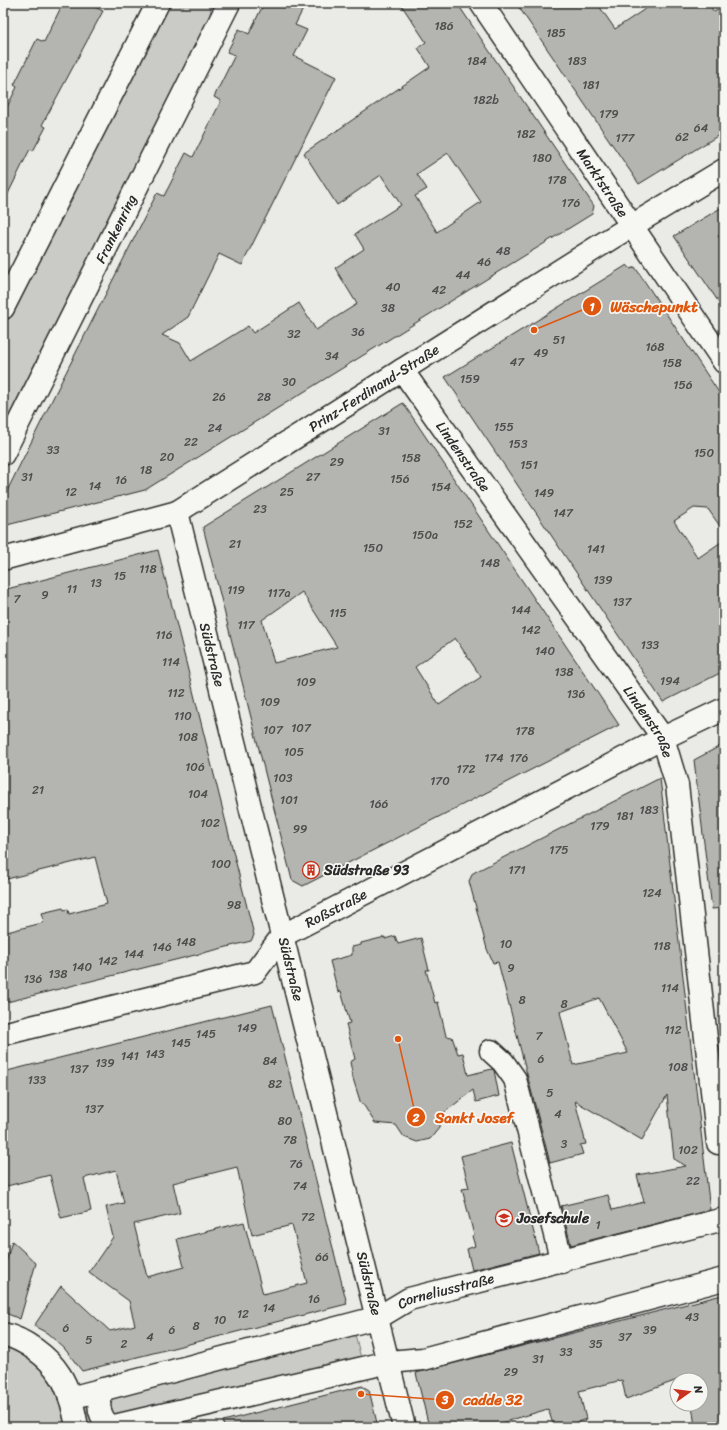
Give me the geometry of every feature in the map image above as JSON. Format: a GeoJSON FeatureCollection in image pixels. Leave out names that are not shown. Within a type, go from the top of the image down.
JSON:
{"type":"FeatureCollection","features":[{"type":"Feature","properties":{"kind":"street"},"geometry":{"type":"LineString","coordinates":[[3,308],[158,3]]}},
{"type":"Feature","properties":{"kind":"street","name":"Marktstraße"},"geometry":{"type":"LineString","coordinates":[[481,3],[724,362]]}},
{"type":"Feature","properties":{"kind":"street","name":"Frankenring"},"geometry":{"type":"LineString","coordinates":[[3,454],[227,4]]}},
{"type":"Feature","properties":{"kind":"street","name":"Prinz-Ferdinand-Straße"},"geometry":{"type":"LineString","coordinates":[[3,559],[177,512],[632,226],[724,170]]}},
{"type":"Feature","properties":{"kind":"street","name":"Lindenstraße"},"geometry":{"type":"LineString","coordinates":[[402,370],[663,738],[677,786],[721,1142]]}},
{"type":"Feature","properties":{"kind":"street","name":"Südstraße"},"geometry":{"type":"LineString","coordinates":[[177,512],[282,936],[379,1317],[404,1427]]}},
{"type":"Feature","properties":{"kind":"street","name":"Roßstraße"},"geometry":{"type":"LineString","coordinates":[[3,1034],[255,972],[282,936],[663,738],[724,709]]}},
{"type":"Feature","properties":{"kind":"street"},"geometry":{"type":"LineString","coordinates":[[492,1051],[503,1062],[515,1080],[562,1262]]}},
{"type":"Feature","properties":{"kind":"street","name":"Corneliusstraße"},"geometry":{"type":"LineString","coordinates":[[70,1398],[379,1317],[409,1299],[724,1221]]}},
{"type":"Feature","properties":{"kind":"street"},"geometry":{"type":"LineString","coordinates":[[103,1389],[98,1399],[99,1409],[103,1420],[110,1427],[389,1362],[423,1359],[724,1280]]}},
{"type":"Feature","properties":{"kind":"street"},"geometry":{"type":"LineString","coordinates":[[3,1334],[30,1346],[60,1375],[70,1398],[77,1427]]}},
{"type":"Feature","properties":{"kind":"shaded area"},"geometry":{"type":"Polygon","coordinates":[[[166,3],[212,3],[209,19],[3,432],[3,323],[166,3]]]}},
{"type":"Feature","properties":{"kind":"shaded area"},"geometry":{"type":"Polygon","coordinates":[[[351,1318],[364,1370],[122,1427],[3,1427],[3,1334],[77,1391],[351,1318]]]}},
{"type":"Feature","properties":{"kind":"building"},"geometry":{"type":"Polygon","coordinates":[[[63,3],[87,3],[103,11],[42,125],[46,127],[33,151],[30,149],[3,204],[3,115],[17,87],[14,85],[37,39],[44,42],[63,3]]]}},
{"type":"Feature","properties":{"kind":"building"},"geometry":{"type":"Polygon","coordinates":[[[264,3],[306,3],[295,25],[307,30],[294,56],[336,77],[242,265],[219,254],[188,317],[162,335],[180,343],[191,361],[248,326],[253,333],[299,303],[316,330],[357,304],[335,268],[364,249],[355,234],[401,205],[381,175],[337,205],[304,153],[430,67],[418,48],[426,42],[400,3],[457,3],[594,206],[592,214],[145,490],[3,526],[3,499],[56,392],[157,193],[164,196],[186,153],[193,157],[221,101],[214,97],[235,55],[227,52],[239,29],[249,34],[264,3]],[[448,153],[417,174],[427,189],[415,196],[437,232],[481,202],[448,153]]]}},
{"type":"Feature","properties":{"kind":"building"},"geometry":{"type":"Polygon","coordinates":[[[516,3],[597,3],[615,29],[654,3],[708,3],[714,12],[724,6],[724,132],[639,184],[516,3]]]}},
{"type":"Feature","properties":{"kind":"building"},"geometry":{"type":"Polygon","coordinates":[[[724,206],[724,232],[718,236],[724,244],[724,310],[674,236],[724,206]]]}},
{"type":"Feature","properties":{"kind":"building"},"geometry":{"type":"Polygon","coordinates":[[[627,265],[631,269],[635,267],[724,400],[724,532],[708,509],[694,508],[674,521],[698,558],[724,540],[724,671],[663,702],[445,377],[627,265]]]}},
{"type":"Feature","properties":{"kind":"building"},"geometry":{"type":"Polygon","coordinates":[[[403,403],[619,725],[303,886],[292,880],[203,527],[403,403]],[[302,592],[262,620],[274,663],[337,647],[302,592]],[[455,638],[415,667],[439,705],[481,677],[455,638]]]}},
{"type":"Feature","properties":{"kind":"building"},"geometry":{"type":"Polygon","coordinates":[[[158,550],[254,935],[251,941],[3,1003],[3,933],[42,923],[44,921],[42,913],[63,908],[64,910],[68,909],[69,914],[107,904],[95,857],[3,880],[3,590],[158,550]]]}},
{"type":"Feature","properties":{"kind":"building"},"geometry":{"type":"Polygon","coordinates":[[[724,744],[724,908],[712,909],[694,760],[724,744]]]}},
{"type":"Feature","properties":{"kind":"building"},"geometry":{"type":"Polygon","coordinates":[[[660,778],[710,1210],[571,1245],[561,1206],[608,1195],[612,1210],[644,1202],[637,1175],[686,1166],[674,1159],[667,1095],[642,1140],[575,1101],[586,1144],[580,1145],[583,1154],[550,1163],[498,962],[493,963],[487,949],[469,881],[473,873],[660,778]],[[599,998],[560,1012],[573,1065],[628,1053],[599,998]]]}},
{"type":"Feature","properties":{"kind":"building"},"geometry":{"type":"Polygon","coordinates":[[[395,936],[398,944],[421,938],[429,970],[426,970],[435,1003],[438,1002],[446,1036],[452,1037],[458,1054],[463,1053],[468,1075],[492,1069],[494,1070],[499,1096],[476,1102],[473,1090],[445,1112],[440,1114],[439,1128],[430,1139],[417,1142],[404,1137],[396,1125],[375,1123],[363,1104],[361,1104],[351,1072],[350,1062],[355,1059],[346,1024],[350,1023],[341,991],[338,992],[330,961],[352,955],[352,947],[361,945],[361,943],[395,936]]]}},
{"type":"Feature","properties":{"kind":"building"},"geometry":{"type":"Polygon","coordinates":[[[272,1005],[347,1304],[82,1371],[64,1348],[47,1333],[34,1326],[61,1286],[110,1331],[135,1325],[129,1301],[89,1272],[113,1237],[106,1207],[124,1203],[116,1170],[84,1178],[91,1211],[61,1218],[50,1175],[3,1187],[3,1072],[272,1005]],[[237,1167],[173,1183],[180,1213],[134,1224],[147,1277],[184,1267],[177,1239],[244,1222],[263,1294],[307,1283],[292,1225],[252,1235],[237,1167]]]}},
{"type":"Feature","properties":{"kind":"building","name":"Josefschule"},"geometry":{"type":"Polygon","coordinates":[[[511,1143],[539,1253],[472,1270],[467,1249],[475,1246],[472,1236],[474,1235],[462,1189],[469,1188],[461,1156],[511,1143]]]}},
{"type":"Feature","properties":{"kind":"building"},"geometry":{"type":"Polygon","coordinates":[[[12,1241],[36,1263],[20,1319],[3,1312],[3,1272],[12,1241]]]}},
{"type":"Feature","properties":{"kind":"building"},"geometry":{"type":"Polygon","coordinates":[[[722,1295],[724,1310],[724,1427],[695,1427],[693,1412],[709,1412],[709,1372],[669,1372],[669,1383],[626,1399],[622,1380],[579,1391],[586,1419],[565,1427],[561,1427],[559,1423],[553,1424],[548,1409],[501,1423],[502,1427],[429,1427],[416,1373],[722,1295]]]}},
{"type":"Feature","properties":{"kind":"building"},"geometry":{"type":"Polygon","coordinates":[[[362,1386],[369,1390],[378,1427],[224,1427],[223,1421],[362,1386]]]}},
{"type":"Feature","properties":{"kind":"place","name":"Wäschepunkt"},"geometry":{"type":"Point","coordinates":[534,330]}},
{"type":"Feature","properties":{"kind":"place","name":"Südstraße 93"},"geometry":{"type":"Point","coordinates":[311,870]}},
{"type":"Feature","properties":{"kind":"place","name":"Sankt Josef"},"geometry":{"type":"Point","coordinates":[398,1039]}},
{"type":"Feature","properties":{"kind":"place","name":"Josefschule"},"geometry":{"type":"Point","coordinates":[504,1218]}},
{"type":"Feature","properties":{"kind":"place","name":"cadde 32"},"geometry":{"type":"Point","coordinates":[361,1394]}}]}
